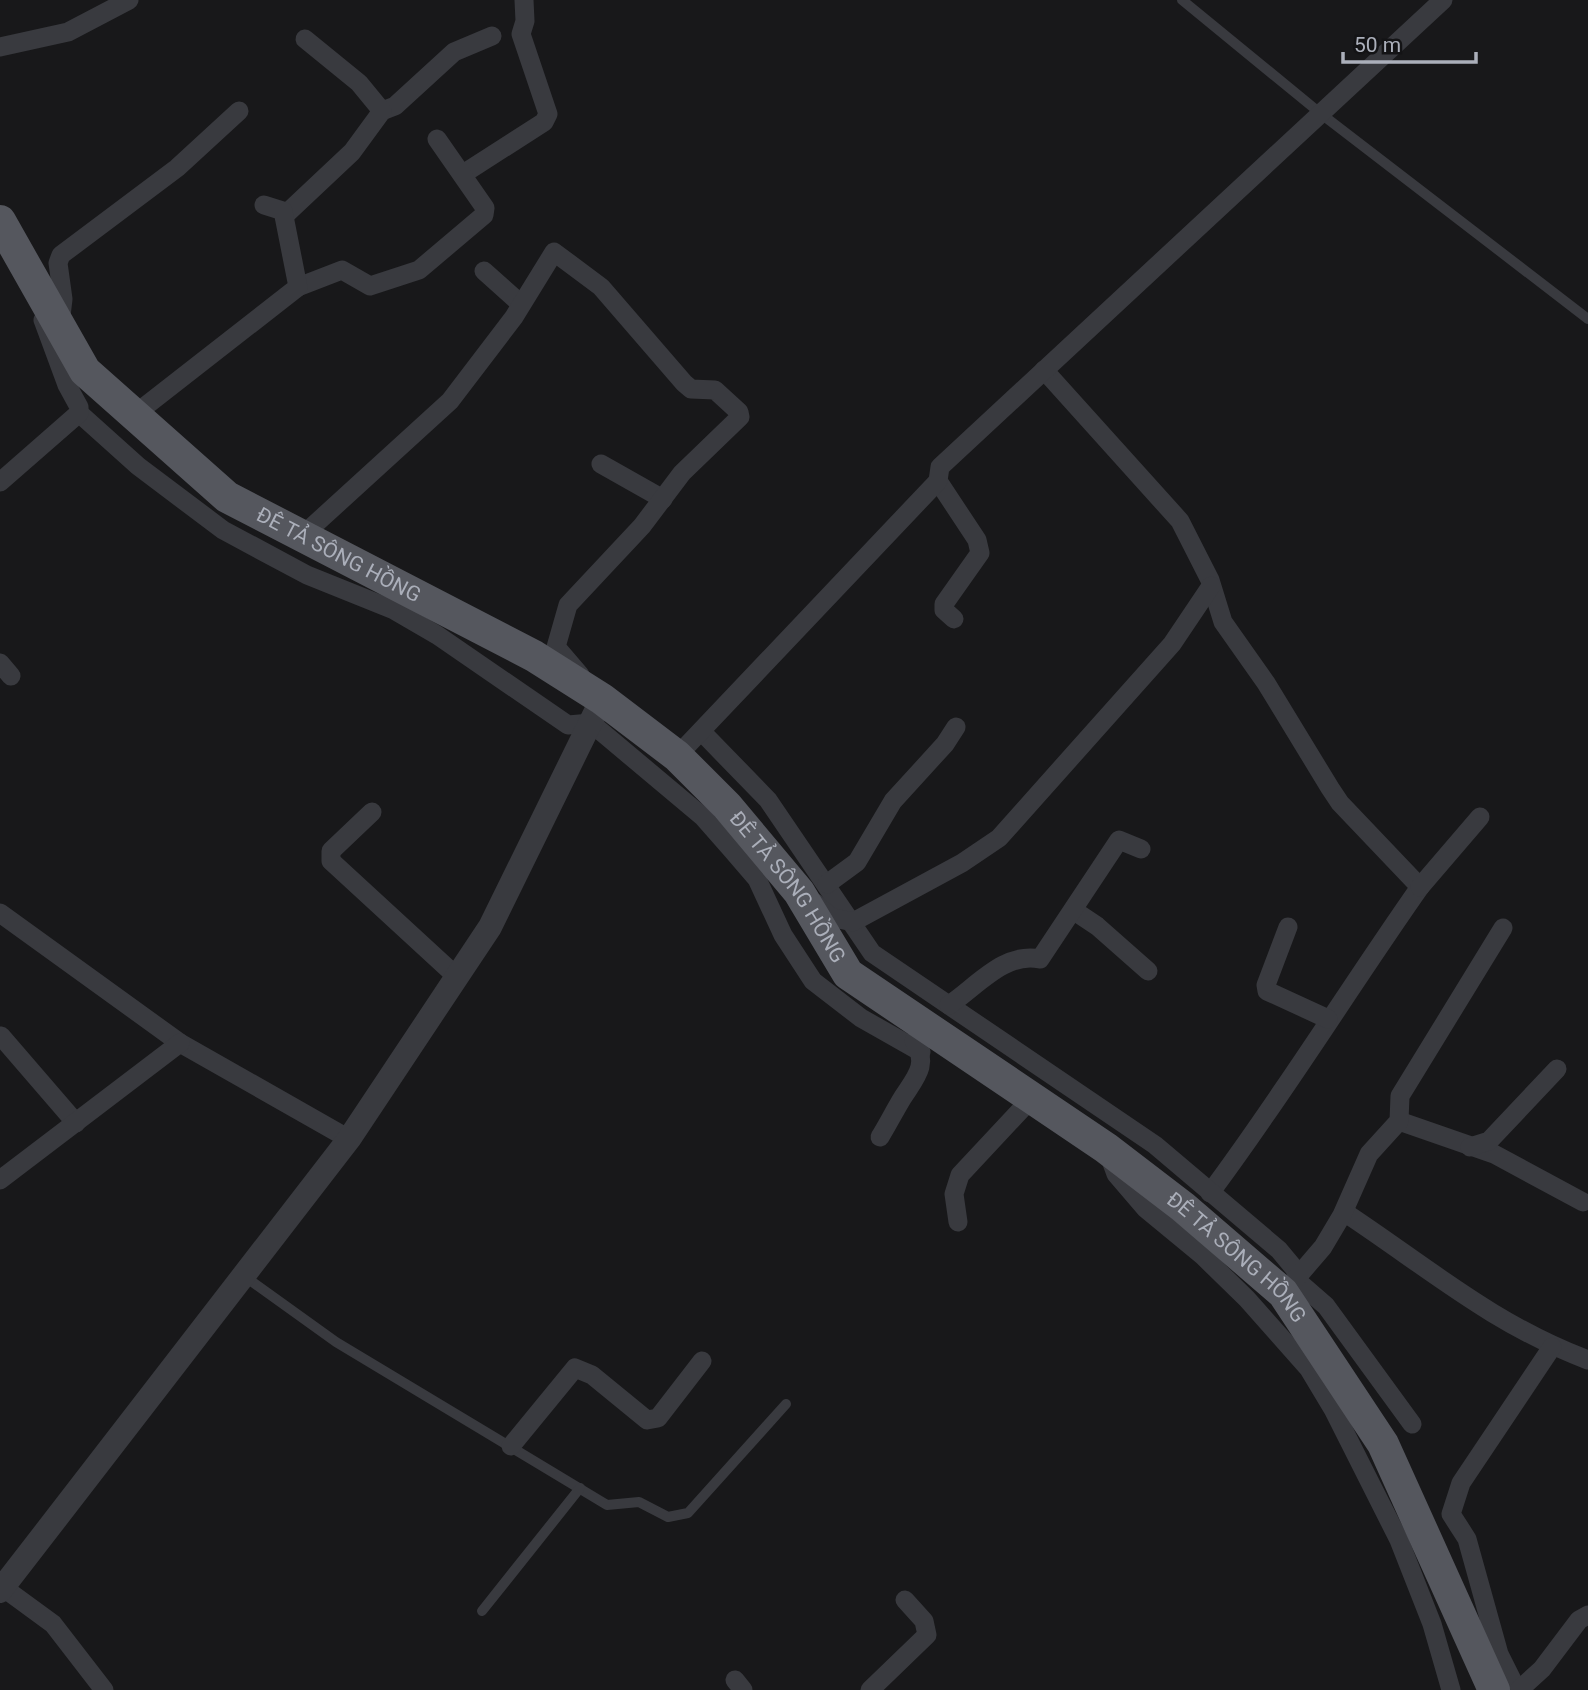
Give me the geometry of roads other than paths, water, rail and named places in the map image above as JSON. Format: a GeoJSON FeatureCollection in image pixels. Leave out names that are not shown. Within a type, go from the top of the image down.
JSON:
{"type":"FeatureCollection","features":[{"type":"Feature","properties":{"kind":"main road","name":"ĐÊ TẢ SÔNG HỒNG"},"geometry":{"type":"LineString","coordinates":[[0,221],[85,371],[227,497],[534,656],[597,711],[677,757],[748,831],[813,888],[848,974],[1106,1148],[1183,1207],[1292,1282],[1328,1363],[1383,1444],[1494,1690]]}},
{"type":"Feature","properties":{"kind":"street"},"geometry":{"type":"LineString","coordinates":[[0,47],[68,33],[128,0]]}},
{"type":"Feature","properties":{"kind":"street"},"geometry":{"type":"LineString","coordinates":[[463,174],[544,122],[548,114],[521,34],[525,21],[524,0]]}},
{"type":"Feature","properties":{"kind":"street"},"geometry":{"type":"LineString","coordinates":[[677,757],[938,481],[940,467],[1443,0]]}},
{"type":"Feature","properties":{"kind":"street"},"geometry":{"type":"LineString","coordinates":[[284,216],[352,152],[377,123],[383,111],[396,106],[454,52],[492,36]]}},
{"type":"Feature","properties":{"kind":"street"},"geometry":{"type":"LineString","coordinates":[[305,39],[359,83],[383,111]]}},
{"type":"Feature","properties":{"kind":"street"},"geometry":{"type":"LineString","coordinates":[[239,111],[177,168],[61,255],[58,263],[63,299],[44,326],[66,385],[79,407],[79,413],[138,466],[234,537],[307,575],[394,610],[437,635],[482,669],[568,725],[597,711]]}},
{"type":"Feature","properties":{"kind":"street"},"geometry":{"type":"LineString","coordinates":[[134,415],[298,287],[342,270],[370,286],[419,270],[486,212],[437,139]]}},
{"type":"Feature","properties":{"kind":"street"},"geometry":{"type":"LineString","coordinates":[[264,205],[283,211],[298,287]]}},
{"type":"Feature","properties":{"kind":"street"},"geometry":{"type":"LineString","coordinates":[[302,536],[450,401],[521,304],[554,252],[601,287],[691,389],[715,390],[739,412],[737,421],[682,473],[602,571],[568,605],[558,632],[556,647],[597,711],[703,817],[757,879]]}},
{"type":"Feature","properties":{"kind":"street"},"geometry":{"type":"LineString","coordinates":[[484,271],[521,304]]}},
{"type":"Feature","properties":{"kind":"street"},"geometry":{"type":"LineString","coordinates":[[1044,370],[1180,521],[1211,586],[1223,622],[1266,683],[1340,803],[1420,887]]}},
{"type":"Feature","properties":{"kind":"street"},"geometry":{"type":"LineString","coordinates":[[0,482],[79,413]]}},
{"type":"Feature","properties":{"kind":"street"},"geometry":{"type":"LineString","coordinates":[[601,464],[663,499]]}},
{"type":"Feature","properties":{"kind":"street"},"geometry":{"type":"LineString","coordinates":[[938,481],[977,540],[981,553],[944,604],[944,610],[954,619]]}},
{"type":"Feature","properties":{"kind":"street"},"geometry":{"type":"LineString","coordinates":[[701,731],[768,800],[830,917],[853,922],[962,863],[999,838],[1172,644],[1211,586]]}},
{"type":"Feature","properties":{"kind":"street"},"geometry":{"type":"LineString","coordinates":[[104,1690],[53,1624],[1,1589],[349,1139],[490,927],[597,711]]}},
{"type":"Feature","properties":{"kind":"street"},"geometry":{"type":"LineString","coordinates":[[813,888],[857,862],[893,801],[945,744],[956,726]]}},
{"type":"Feature","properties":{"kind":"street"},"geometry":{"type":"LineString","coordinates":[[372,812],[331,851],[331,862],[456,976]]}},
{"type":"Feature","properties":{"kind":"street"},"geometry":{"type":"LineString","coordinates":[[1210,1193],[1256,1131],[1328,1019],[1420,887],[1480,817]]}},
{"type":"Feature","properties":{"kind":"street"},"geometry":{"type":"LineString","coordinates":[[748,831],[757,879],[783,935],[813,981],[860,1018],[921,1052]]}},
{"type":"Feature","properties":{"kind":"street"},"geometry":{"type":"LineString","coordinates":[[949,1006],[1015,959],[1028,956],[1040,959],[1119,840],[1141,849]]}},
{"type":"Feature","properties":{"kind":"street"},"geometry":{"type":"LineString","coordinates":[[813,888],[853,922],[861,940],[872,953],[1155,1145],[1279,1250],[1292,1282],[1326,1306],[1412,1424]]}},
{"type":"Feature","properties":{"kind":"street"},"geometry":{"type":"LineString","coordinates":[[1073,910],[1097,926],[1148,971]]}},
{"type":"Feature","properties":{"kind":"street"},"geometry":{"type":"LineString","coordinates":[[0,913],[180,1043],[349,1139]]}},
{"type":"Feature","properties":{"kind":"street"},"geometry":{"type":"LineString","coordinates":[[1288,927],[1266,985],[1267,991],[1328,1019]]}},
{"type":"Feature","properties":{"kind":"street"},"geometry":{"type":"LineString","coordinates":[[1292,1282],[1323,1247],[1344,1212],[1370,1154],[1399,1121],[1400,1096],[1503,928]]}},
{"type":"Feature","properties":{"kind":"street"},"geometry":{"type":"LineString","coordinates":[[880,1137],[916,1080],[922,1064],[921,1052],[892,1004]]}},
{"type":"Feature","properties":{"kind":"street"},"geometry":{"type":"LineString","coordinates":[[1,1036],[76,1123]]}},
{"type":"Feature","properties":{"kind":"street"},"geometry":{"type":"LineString","coordinates":[[0,1180],[180,1043]]}},
{"type":"Feature","properties":{"kind":"street"},"geometry":{"type":"LineString","coordinates":[[1470,1147],[1489,1141],[1557,1069]]}},
{"type":"Feature","properties":{"kind":"street"},"geometry":{"type":"LineString","coordinates":[[958,1222],[954,1194],[960,1174],[1031,1099]]}},
{"type":"Feature","properties":{"kind":"street"},"geometry":{"type":"LineString","coordinates":[[1399,1121],[1494,1154],[1583,1202]]}},
{"type":"Feature","properties":{"kind":"street"},"geometry":{"type":"LineString","coordinates":[[1106,1148],[1116,1174],[1139,1200],[1247,1299],[1309,1369],[1333,1409],[1416,1579],[1451,1690]]}},
{"type":"Feature","properties":{"kind":"street"},"geometry":{"type":"LineString","coordinates":[[1344,1212],[1454,1291],[1552,1347],[1588,1360]]}},
{"type":"Feature","properties":{"kind":"street"},"geometry":{"type":"LineString","coordinates":[[1552,1347],[1461,1483],[1452,1502],[1451,1514],[1467,1539],[1499,1654],[1518,1690],[1549,1660],[1579,1620],[1588,1615]]}},
{"type":"Feature","properties":{"kind":"street"},"geometry":{"type":"LineString","coordinates":[[511,1446],[575,1368],[592,1375],[647,1420],[658,1418],[702,1361]]}},
{"type":"Feature","properties":{"kind":"street"},"geometry":{"type":"LineString","coordinates":[[1328,1363],[1333,1409]]}},
{"type":"Feature","properties":{"kind":"street"},"geometry":{"type":"LineString","coordinates":[[870,1690],[927,1635],[924,1621],[905,1600]]}},
{"type":"Feature","properties":{"kind":"lane"},"geometry":{"type":"LineString","coordinates":[[1182,0],[1320,113],[1588,319]]}},
{"type":"Feature","properties":{"kind":"lane"},"geometry":{"type":"LineString","coordinates":[[243,1275],[336,1342],[607,1505],[639,1502],[668,1517],[688,1513],[786,1404]]}},
{"type":"Feature","properties":{"kind":"lane"},"geometry":{"type":"LineString","coordinates":[[482,1611],[580,1488]]}}]}
